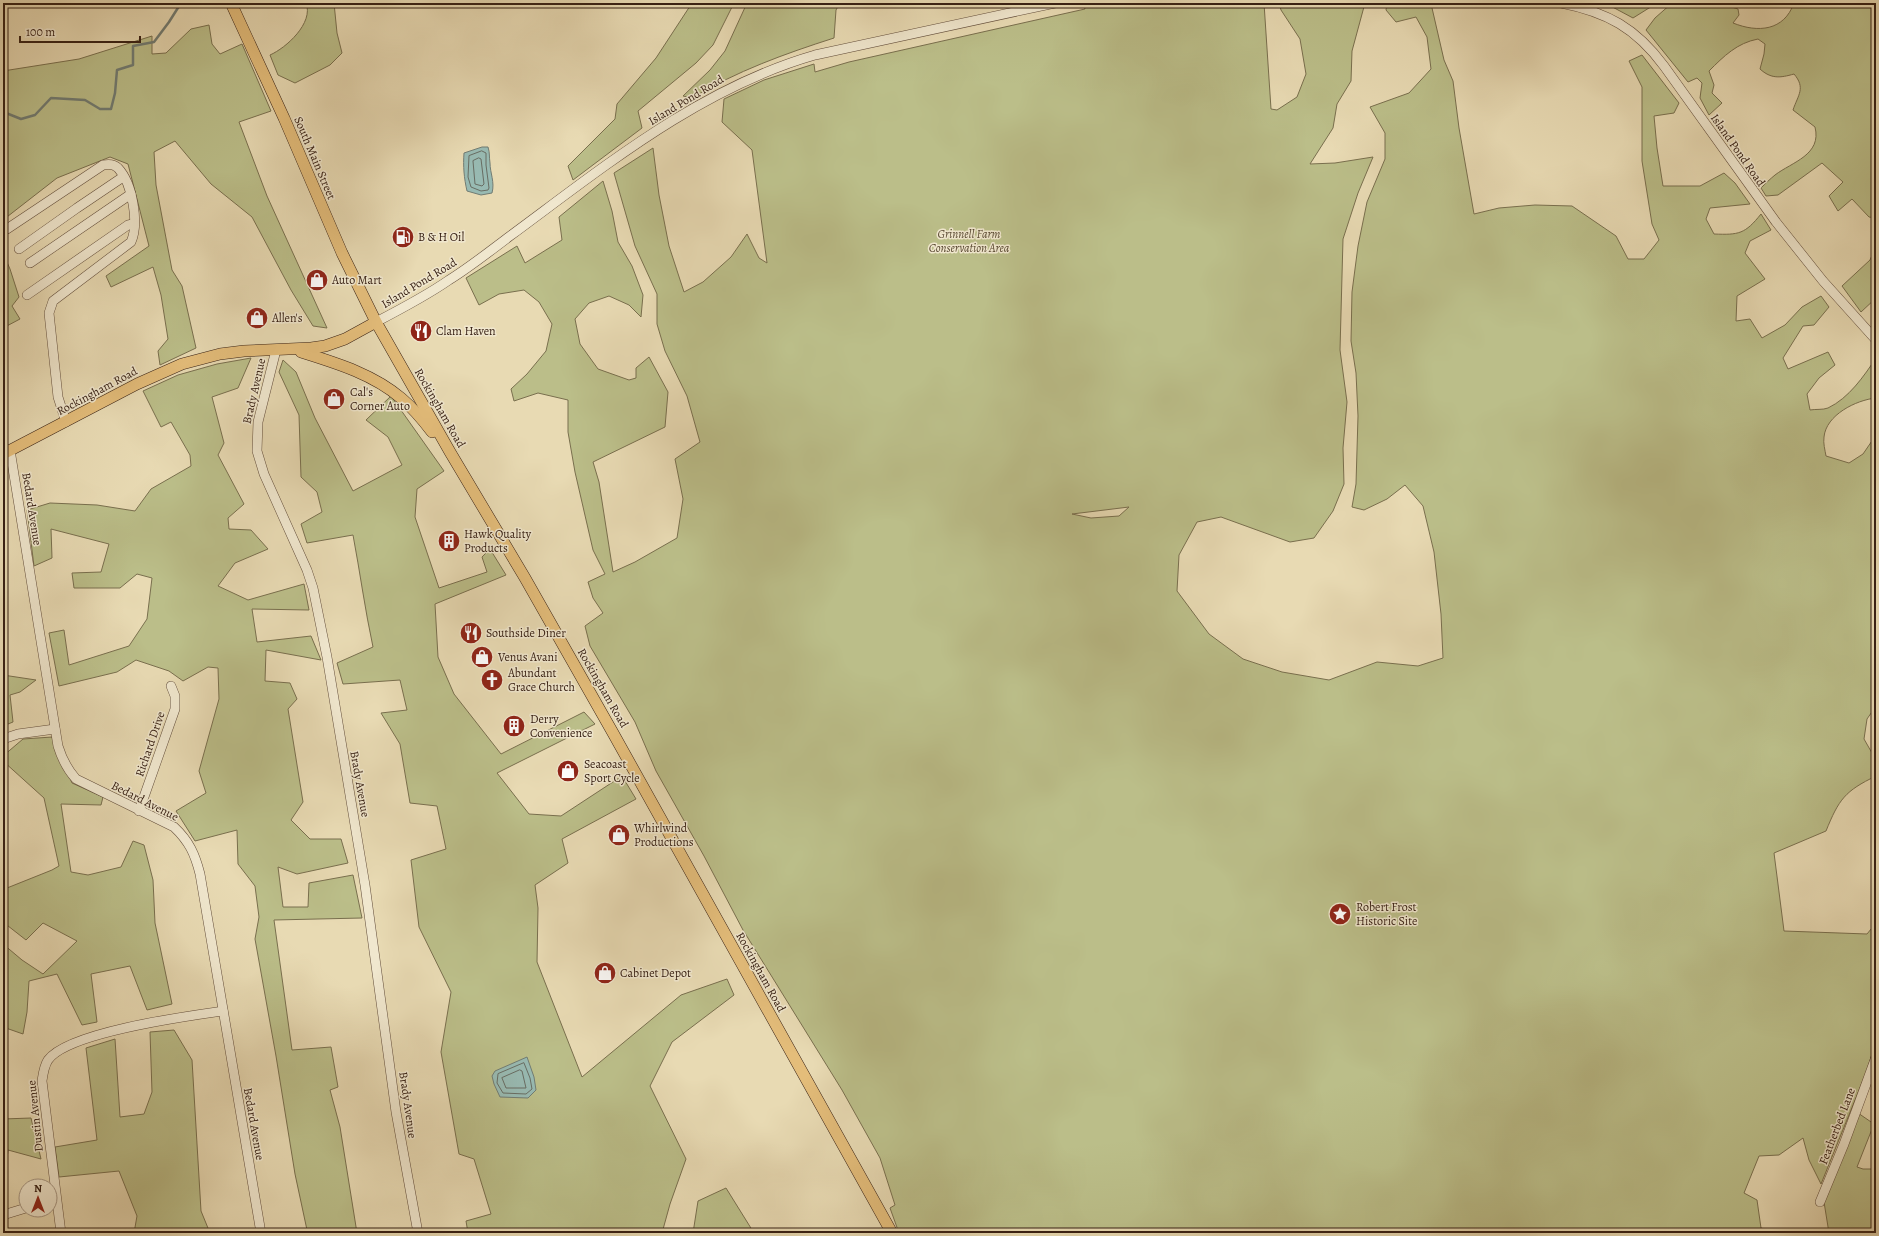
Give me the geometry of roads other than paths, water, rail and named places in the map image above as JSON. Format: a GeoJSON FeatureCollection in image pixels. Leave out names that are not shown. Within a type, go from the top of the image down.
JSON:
{"type":"FeatureCollection","features":[{"type":"Feature","properties":{"kind":"main road","name":"South Main Street"},"geometry":{"type":"LineString","coordinates":[[231,3],[284,118],[342,253],[376,322]]}},
{"type":"Feature","properties":{"kind":"main road","name":"Rockingham Road"},"geometry":{"type":"LineString","coordinates":[[6,452],[137,384],[182,364],[220,354],[295,350],[336,343],[376,322],[614,733],[892,1233]]}},
{"type":"Feature","properties":{"kind":"main road"},"geometry":{"type":"LineString","coordinates":[[295,350],[357,371],[389,389],[412,407],[450,452]]}},
{"type":"Feature","properties":{"kind":"street","name":"Island Pond Road"},"geometry":{"type":"LineString","coordinates":[[376,322],[449,281],[620,156],[686,112],[732,87],[779,67],[815,55],[1055,3]]}},
{"type":"Feature","properties":{"kind":"street","name":"Island Pond Road"},"geometry":{"type":"LineString","coordinates":[[1561,3],[1588,9],[1608,16],[1629,29],[1645,44],[1664,66],[1776,222],[1824,281],[1876,340]]}},
{"type":"Feature","properties":{"kind":"street"},"geometry":{"type":"LineString","coordinates":[[7,229],[103,165],[111,164],[118,167],[131,194],[135,218],[133,224],[135,233],[131,242],[54,301],[49,313],[58,397],[66,422]]}},
{"type":"Feature","properties":{"kind":"street"},"geometry":{"type":"LineString","coordinates":[[19,249],[123,177]]}},
{"type":"Feature","properties":{"kind":"street"},"geometry":{"type":"LineString","coordinates":[[30,263],[131,194]]}},
{"type":"Feature","properties":{"kind":"street"},"geometry":{"type":"LineString","coordinates":[[27,295],[128,225],[133,224]]}},
{"type":"Feature","properties":{"kind":"street","name":"Brady Avenue"},"geometry":{"type":"LineString","coordinates":[[276,350],[258,422],[257,451],[262,470],[307,570],[313,588],[327,657],[365,885],[396,1112],[418,1233]]}},
{"type":"Feature","properties":{"kind":"street","name":"Bedard Avenue"},"geometry":{"type":"LineString","coordinates":[[6,452],[58,746],[63,761],[68,771],[76,779],[174,828],[185,837],[193,850],[200,874],[261,1233]]}},
{"type":"Feature","properties":{"kind":"street","name":"Richard Drive"},"geometry":{"type":"LineString","coordinates":[[139,811],[175,709],[175,696],[171,686]]}},
{"type":"Feature","properties":{"kind":"street"},"geometry":{"type":"LineString","coordinates":[[3,739],[18,734],[55,729]]}},
{"type":"Feature","properties":{"kind":"street","name":"Dustin Avenue"},"geometry":{"type":"LineString","coordinates":[[51,1178],[42,1081],[43,1072],[48,1060],[57,1052],[100,1035],[176,1018],[223,1011]]}},
{"type":"Feature","properties":{"kind":"street","name":"Featherbed Lane"},"geometry":{"type":"LineString","coordinates":[[1820,1202],[1844,1144],[1876,1058]]}},
{"type":"Feature","properties":{"kind":"street"},"geometry":{"type":"LineString","coordinates":[[3,1215],[18,1210]]}},
{"type":"Feature","properties":{"kind":"street","name":"Dustin Avenue"},"geometry":{"type":"LineString","coordinates":[[57,1218],[61,1233]]}},
{"type":"Feature","properties":{"kind":"water"},"geometry":{"type":"Polygon","coordinates":[[[482,147],[488,147],[493,185],[492,193],[481,195],[467,191],[464,172],[464,153],[482,147]]]}},
{"type":"Feature","properties":{"kind":"water"},"geometry":{"type":"Polygon","coordinates":[[[527,1057],[534,1077],[536,1090],[528,1098],[500,1097],[492,1076],[495,1071],[527,1057]]]}},
{"type":"Feature","properties":{"kind":"waterway"},"geometry":{"type":"LineString","coordinates":[[3,115],[6,113],[21,119],[35,115],[51,98],[85,100],[100,109],[111,109],[115,93],[117,70],[133,65],[133,46],[154,42],[181,3]]}},
{"type":"Feature","properties":{"kind":"place","name":"B & H Oil"},"geometry":{"type":"Point","coordinates":[403,237]}},
{"type":"Feature","properties":{"kind":"place","name":"Auto Mart"},"geometry":{"type":"Point","coordinates":[317,280]}},
{"type":"Feature","properties":{"kind":"place","name":"Allen's"},"geometry":{"type":"Point","coordinates":[257,318]}},
{"type":"Feature","properties":{"kind":"place","name":"Clam Haven"},"geometry":{"type":"Point","coordinates":[421,331]}},
{"type":"Feature","properties":{"kind":"place","name":"Cal's Corner Auto"},"geometry":{"type":"Point","coordinates":[334,399]}},
{"type":"Feature","properties":{"kind":"place","name":"Hawk Quality Products"},"geometry":{"type":"Point","coordinates":[449,541]}},
{"type":"Feature","properties":{"kind":"place","name":"Southside Diner"},"geometry":{"type":"Point","coordinates":[471,633]}},
{"type":"Feature","properties":{"kind":"place","name":"Venus Avani"},"geometry":{"type":"Point","coordinates":[482,657]}},
{"type":"Feature","properties":{"kind":"place","name":"Abundant Grace Church"},"geometry":{"type":"Point","coordinates":[492,680]}},
{"type":"Feature","properties":{"kind":"place","name":"Derry Convenience"},"geometry":{"type":"Point","coordinates":[514,726]}},
{"type":"Feature","properties":{"kind":"place","name":"Seacoast Sport Cycle"},"geometry":{"type":"Point","coordinates":[568,771]}},
{"type":"Feature","properties":{"kind":"place","name":"Whirlwind Productions"},"geometry":{"type":"Point","coordinates":[619,835]}},
{"type":"Feature","properties":{"kind":"place","name":"Robert Frost Historic Site"},"geometry":{"type":"Point","coordinates":[1340,914]}},
{"type":"Feature","properties":{"kind":"place","name":"Cabinet Depot"},"geometry":{"type":"Point","coordinates":[605,973]}},
{"type":"Feature","properties":{"kind":"park label","name":"Grinnell Farm Conservation Area"},"geometry":{"type":"Point","coordinates":[969,241]}}]}
